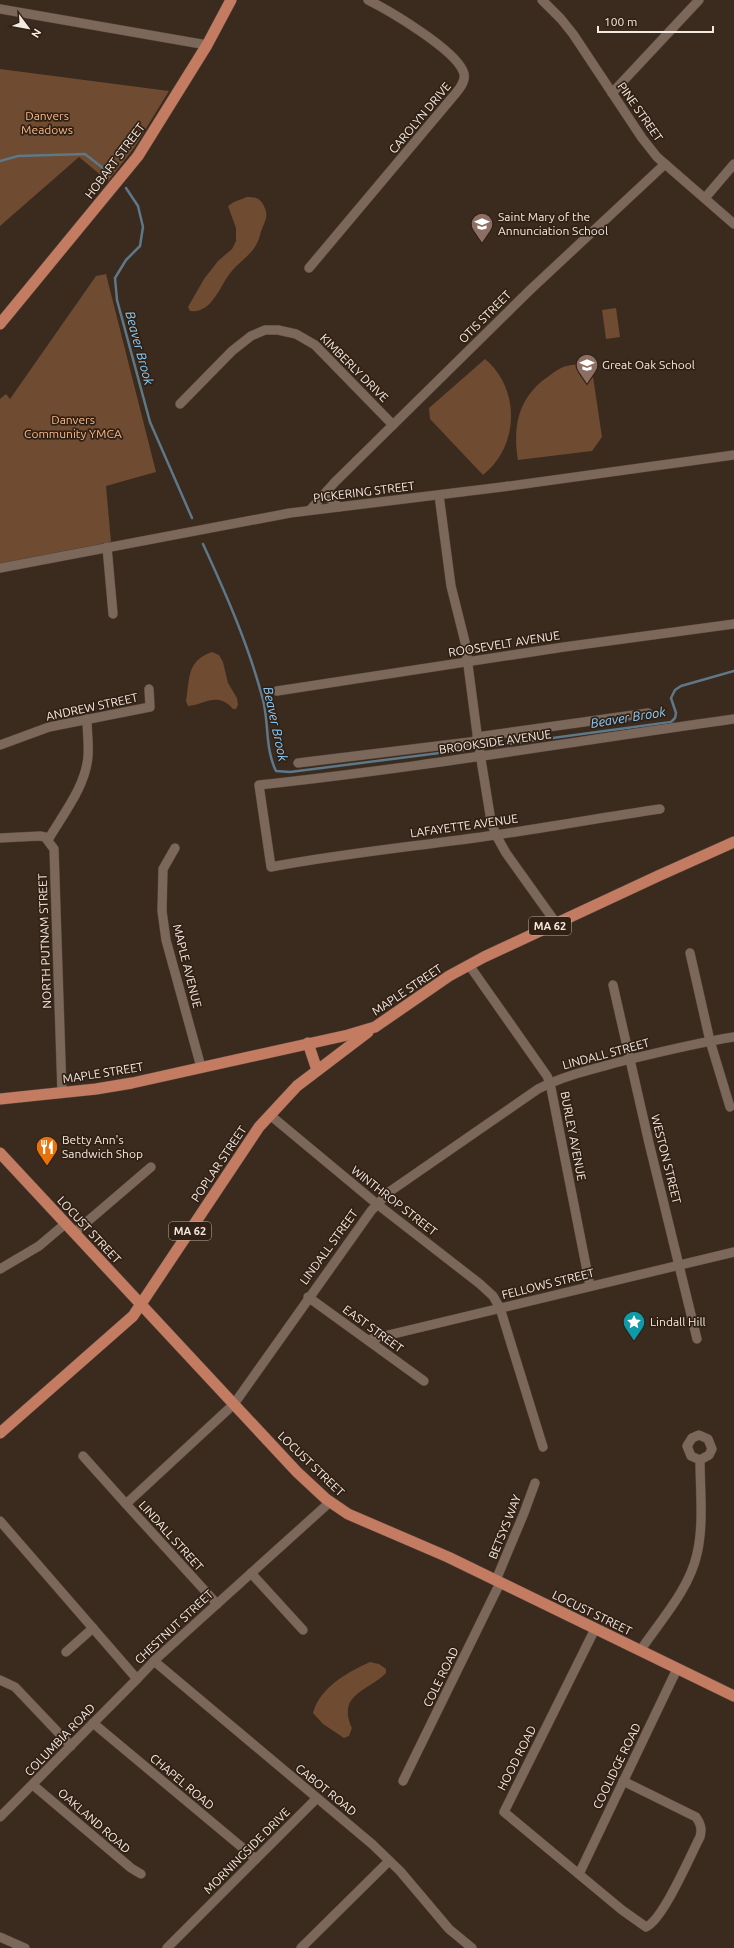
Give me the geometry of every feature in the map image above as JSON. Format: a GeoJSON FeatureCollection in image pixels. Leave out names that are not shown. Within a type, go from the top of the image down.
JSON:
{"type":"FeatureCollection","features":[{"type":"Feature","properties":{"kind":"main road","name":"HOBART STREET"},"geometry":{"type":"LineString","coordinates":[[0,324],[138,156],[207,45],[231,0]]}},
{"type":"Feature","properties":{"kind":"main road","name":"MAPLE STREET"},"geometry":{"type":"LineString","coordinates":[[0,1099],[62,1093],[132,1083],[348,1035],[375,1027],[449,976],[469,965],[556,923],[734,842]]}},
{"type":"Feature","properties":{"kind":"main road","name":"POPLAR STREET"},"geometry":{"type":"LineString","coordinates":[[0,1433],[133,1316],[259,1128],[297,1086],[375,1027]]}},
{"type":"Feature","properties":{"kind":"main road"},"geometry":{"type":"LineString","coordinates":[[308,1043],[317,1070]]}},
{"type":"Feature","properties":{"kind":"main road","name":"LOCUST STREET"},"geometry":{"type":"LineString","coordinates":[[0,1153],[297,1472],[330,1502],[348,1514],[448,1557],[734,1696]]}},
{"type":"Feature","properties":{"kind":"street","name":"CAROLYN DRIVE"},"geometry":{"type":"LineString","coordinates":[[309,268],[456,93],[461,86],[464,77],[464,72],[459,64],[431,40],[403,20],[368,0]]}},
{"type":"Feature","properties":{"kind":"street","name":"PINE STREET"},"geometry":{"type":"LineString","coordinates":[[542,0],[561,19],[573,34],[642,138],[664,164],[734,224]]}},
{"type":"Feature","properties":{"kind":"street"},"geometry":{"type":"LineString","coordinates":[[612,94],[699,0]]}},
{"type":"Feature","properties":{"kind":"street"},"geometry":{"type":"LineString","coordinates":[[0,9],[207,45]]}},
{"type":"Feature","properties":{"kind":"street","name":"OTIS STREET"},"geometry":{"type":"LineString","coordinates":[[310,510],[393,424],[530,290],[664,164]]}},
{"type":"Feature","properties":{"kind":"street"},"geometry":{"type":"LineString","coordinates":[[705,198],[734,164]]}},
{"type":"Feature","properties":{"kind":"street","name":"KIMBERLY DRIVE"},"geometry":{"type":"LineString","coordinates":[[180,404],[232,351],[251,336],[265,330],[278,330],[296,334],[315,345],[393,424]]}},
{"type":"Feature","properties":{"kind":"street","name":"PICKERING STREET"},"geometry":{"type":"LineString","coordinates":[[0,568],[310,510],[439,495],[734,455]]}},
{"type":"Feature","properties":{"kind":"street"},"geometry":{"type":"LineString","coordinates":[[327,491],[330,498],[339,507]]}},
{"type":"Feature","properties":{"kind":"street"},"geometry":{"type":"LineString","coordinates":[[439,495],[451,586],[458,606],[468,662],[480,756],[491,821],[496,835],[506,853],[556,923]]}},
{"type":"Feature","properties":{"kind":"street"},"geometry":{"type":"LineString","coordinates":[[107,547],[113,614]]}},
{"type":"Feature","properties":{"kind":"street","name":"ROOSEVELT AVENUE"},"geometry":{"type":"LineString","coordinates":[[278,690],[734,624]]}},
{"type":"Feature","properties":{"kind":"street","name":"ANDREW STREET"},"geometry":{"type":"LineString","coordinates":[[0,745],[49,728],[150,707],[149,689]]}},
{"type":"Feature","properties":{"kind":"street","name":"BROOKSIDE AVENUE"},"geometry":{"type":"LineString","coordinates":[[298,763],[648,714]]}},
{"type":"Feature","properties":{"kind":"street"},"geometry":{"type":"LineString","coordinates":[[0,838],[40,836],[48,840],[79,788],[88,757],[87,719]]}},
{"type":"Feature","properties":{"kind":"street","name":"BROOKSIDE AVENUE"},"geometry":{"type":"LineString","coordinates":[[271,867],[259,785],[331,777],[734,719]]}},
{"type":"Feature","properties":{"kind":"street","name":"LAFAYETTE AVENUE"},"geometry":{"type":"LineString","coordinates":[[271,867],[337,855],[496,835],[660,809]]}},
{"type":"Feature","properties":{"kind":"street","name":"NORTH PUTNAM STREET"},"geometry":{"type":"LineString","coordinates":[[48,840],[54,849],[62,1093]]}},
{"type":"Feature","properties":{"kind":"street","name":"MAPLE AVENUE"},"geometry":{"type":"LineString","coordinates":[[174,848],[163,869],[162,912],[166,940],[201,1068]]}},
{"type":"Feature","properties":{"kind":"street"},"geometry":{"type":"LineString","coordinates":[[690,953],[710,1041],[730,1107]]}},
{"type":"Feature","properties":{"kind":"street","name":"BURLEY AVENUE"},"geometry":{"type":"LineString","coordinates":[[469,965],[547,1076],[550,1083],[590,1286]]}},
{"type":"Feature","properties":{"kind":"street","name":"WESTON STREET"},"geometry":{"type":"LineString","coordinates":[[613,985],[649,1143],[680,1264],[697,1339]]}},
{"type":"Feature","properties":{"kind":"street","name":"LINDALL STREET"},"geometry":{"type":"LineString","coordinates":[[216,1604],[126,1504],[234,1404],[356,1230],[378,1204],[389,1192],[538,1089],[550,1083],[571,1074],[631,1059],[734,1037]]}},
{"type":"Feature","properties":{"kind":"street","name":"WINTHROP STREET"},"geometry":{"type":"LineString","coordinates":[[270,1115],[493,1296],[500,1308],[543,1447]]}},
{"type":"Feature","properties":{"kind":"street"},"geometry":{"type":"LineString","coordinates":[[74,1233],[151,1167]]}},
{"type":"Feature","properties":{"kind":"street"},"geometry":{"type":"LineString","coordinates":[[0,1269],[39,1246],[65,1224]]}},
{"type":"Feature","properties":{"kind":"street","name":"FELLOWS STREET"},"geometry":{"type":"LineString","coordinates":[[368,1340],[734,1252]]}},
{"type":"Feature","properties":{"kind":"street","name":"EAST STREET"},"geometry":{"type":"LineString","coordinates":[[308,1297],[424,1381]]}},
{"type":"Feature","properties":{"kind":"street"},"geometry":{"type":"LineString","coordinates":[[83,1456],[126,1504]]}},
{"type":"Feature","properties":{"kind":"street"},"geometry":{"type":"LineString","coordinates":[[640,1651],[684,1586],[694,1564],[700,1539],[700,1460]]}},
{"type":"Feature","properties":{"kind":"street","name":"BETSYS WAY"},"geometry":{"type":"LineString","coordinates":[[498,1582],[535,1483]]}},
{"type":"Feature","properties":{"kind":"street","name":"CHESTNUT STREET"},"geometry":{"type":"LineString","coordinates":[[0,1521],[137,1679],[154,1661],[216,1604],[330,1502]]}},
{"type":"Feature","properties":{"kind":"street"},"geometry":{"type":"LineString","coordinates":[[251,1573],[303,1630]]}},
{"type":"Feature","properties":{"kind":"street","name":"COLE ROAD"},"geometry":{"type":"LineString","coordinates":[[403,1781],[498,1582]]}},
{"type":"Feature","properties":{"kind":"street"},"geometry":{"type":"LineString","coordinates":[[66,1652],[92,1628]]}},
{"type":"Feature","properties":{"kind":"street","name":"HOOD ROAD"},"geometry":{"type":"LineString","coordinates":[[579,1874],[504,1812],[595,1629]]}},
{"type":"Feature","properties":{"kind":"street","name":"CABOT ROAD"},"geometry":{"type":"LineString","coordinates":[[154,1661],[389,1860],[449,1928],[472,1948]]}},
{"type":"Feature","properties":{"kind":"street","name":"COOLIDGE ROAD"},"geometry":{"type":"LineString","coordinates":[[579,1874],[677,1669]]}},
{"type":"Feature","properties":{"kind":"street","name":"COLUMBIA ROAD"},"geometry":{"type":"LineString","coordinates":[[0,1817],[137,1679]]}},
{"type":"Feature","properties":{"kind":"street"},"geometry":{"type":"LineString","coordinates":[[0,1680],[15,1687],[71,1746]]}},
{"type":"Feature","properties":{"kind":"street","name":"CHAPEL ROAD"},"geometry":{"type":"LineString","coordinates":[[93,1723],[256,1859]]}},
{"type":"Feature","properties":{"kind":"street"},"geometry":{"type":"LineString","coordinates":[[579,1874],[646,1928],[656,1920],[667,1902],[700,1837],[702,1829],[696,1817],[623,1781]]}},
{"type":"Feature","properties":{"kind":"street","name":"OAKLAND ROAD"},"geometry":{"type":"LineString","coordinates":[[33,1785],[131,1868],[141,1874]]}},
{"type":"Feature","properties":{"kind":"street","name":"MORNINGSIDE DRIVE"},"geometry":{"type":"LineString","coordinates":[[167,1948],[317,1798]]}},
{"type":"Feature","properties":{"kind":"street"},"geometry":{"type":"LineString","coordinates":[[301,1948],[389,1860]]}},
{"type":"Feature","properties":{"kind":"street"},"geometry":{"type":"LineString","coordinates":[[0,1937],[25,1948]]}},
{"type":"Feature","properties":{"kind":"green space","name":"Danvers Meadows"},"geometry":{"type":"Polygon","coordinates":[[[0,69],[169,91],[134,148],[108,181],[79,157],[0,226],[0,69]]]}},
{"type":"Feature","properties":{"kind":"green space"},"geometry":{"type":"Polygon","coordinates":[[[247,197],[255,198],[261,201],[266,213],[265,221],[256,246],[250,254],[235,267],[215,297],[205,308],[198,311],[190,311],[188,307],[204,279],[218,261],[232,249],[236,241],[236,228],[228,206],[247,197]]]}},
{"type":"Feature","properties":{"kind":"green space","name":"Danvers Community YMCA"},"geometry":{"type":"Polygon","coordinates":[[[106,274],[156,472],[106,486],[111,542],[0,564],[0,399],[6,394],[10,399],[96,276],[106,274]]]}},
{"type":"Feature","properties":{"kind":"green space"},"geometry":{"type":"Polygon","coordinates":[[[616,308],[620,337],[606,339],[602,310],[616,308]]]}},
{"type":"Feature","properties":{"kind":"green space"},"geometry":{"type":"Polygon","coordinates":[[[485,359],[497,371],[505,386],[510,402],[511,418],[509,434],[504,449],[495,463],[483,475],[430,419],[429,408],[485,359]]]}},
{"type":"Feature","properties":{"kind":"green space"},"geometry":{"type":"Polygon","coordinates":[[[591,363],[602,437],[592,451],[518,460],[516,438],[517,427],[522,407],[527,398],[542,381],[560,368],[570,365],[591,363]]]}},
{"type":"Feature","properties":{"kind":"green space"},"geometry":{"type":"Polygon","coordinates":[[[212,652],[219,655],[223,662],[228,683],[237,698],[238,705],[236,709],[233,709],[222,701],[216,700],[188,706],[186,701],[189,678],[193,666],[198,660],[212,652]]]}},
{"type":"Feature","properties":{"kind":"green space"},"geometry":{"type":"Polygon","coordinates":[[[370,1662],[379,1664],[386,1669],[386,1673],[356,1695],[351,1701],[348,1708],[348,1717],[352,1728],[349,1736],[344,1738],[323,1724],[313,1713],[322,1695],[328,1688],[344,1676],[370,1662]]]}},
{"type":"Feature","properties":{"kind":"waterway","name":"Beaver Brook"},"geometry":{"type":"LineString","coordinates":[[0,161],[18,156],[85,154],[108,172]]}},
{"type":"Feature","properties":{"kind":"waterway","name":"Beaver Brook"},"geometry":{"type":"LineString","coordinates":[[126,188],[138,206],[143,227],[140,246],[126,260],[115,278],[117,300],[150,422],[192,518]]}},
{"type":"Feature","properties":{"kind":"waterway","name":"Beaver Brook"},"geometry":{"type":"LineString","coordinates":[[203,544],[228,601],[251,660],[263,700],[270,754],[276,771],[290,772],[471,749]]}},
{"type":"Feature","properties":{"kind":"waterway","name":"Beaver Brook"},"geometry":{"type":"LineString","coordinates":[[493,746],[671,722],[675,718],[676,713],[671,698],[675,690],[681,686],[734,671]]}},
{"type":"Feature","properties":{"kind":"place","name":"Saint Mary of the Annunciation School"},"geometry":{"type":"Point","coordinates":[482,244]}},
{"type":"Feature","properties":{"kind":"place","name":"Great Oak School"},"geometry":{"type":"Point","coordinates":[587,384]}},
{"type":"Feature","properties":{"kind":"place","name":"Betty Ann's Sandwich Shop"},"geometry":{"type":"Point","coordinates":[47,1166]}},
{"type":"Feature","properties":{"kind":"place","name":"Lindall Hill"},"geometry":{"type":"Point","coordinates":[634,1342]}}]}
